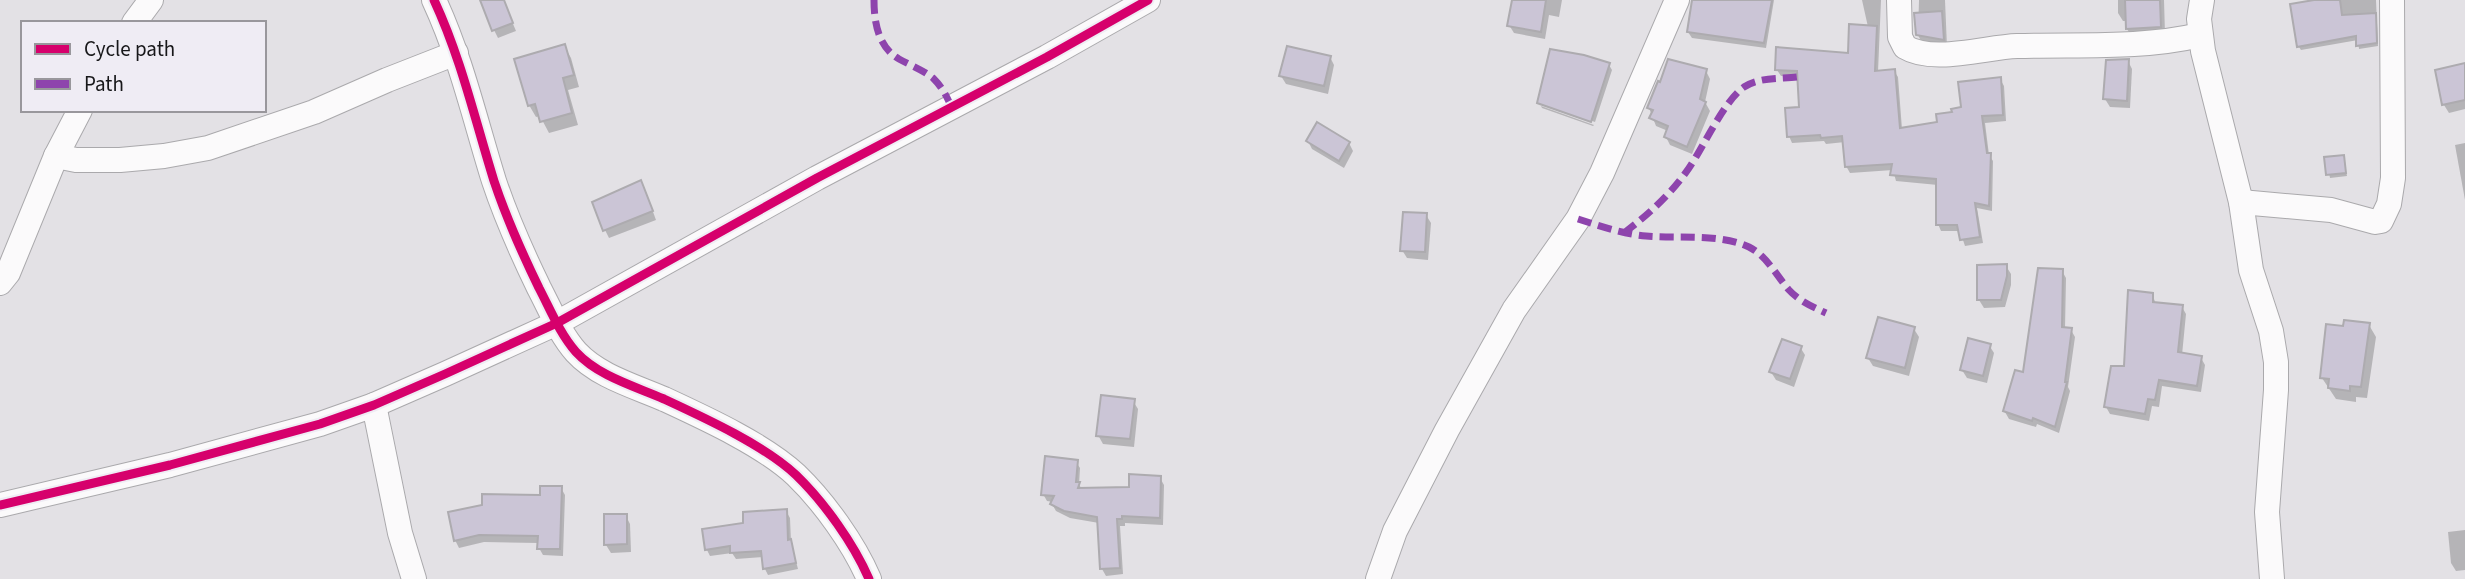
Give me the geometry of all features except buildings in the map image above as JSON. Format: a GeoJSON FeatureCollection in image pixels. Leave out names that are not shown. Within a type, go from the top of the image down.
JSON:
{"type":"FeatureCollection","features":[{"type":"Feature","properties":{"kind":"street"},"geometry":{"type":"LineString","coordinates":[[135,21],[151,0]]}},
{"type":"Feature","properties":{"kind":"street"},"geometry":{"type":"LineString","coordinates":[[434,0],[456,53],[503,204],[525,259],[573,349],[589,366],[696,414],[751,443],[796,475],[835,520],[869,579]]}},
{"type":"Feature","properties":{"kind":"street"},"geometry":{"type":"LineString","coordinates":[[0,506],[248,444],[320,424],[374,405],[557,323],[817,178],[1047,57],[1148,0]]}},
{"type":"Feature","properties":{"kind":"street"},"geometry":{"type":"LineString","coordinates":[[1378,579],[1395,531],[1434,453],[1514,310],[1572,229],[1602,173],[1677,0]]}},
{"type":"Feature","properties":{"kind":"street"},"geometry":{"type":"LineString","coordinates":[[1899,0],[1900,37],[1905,47],[1920,53],[1938,54],[2018,46],[2142,45],[2200,35]]}},
{"type":"Feature","properties":{"kind":"street"},"geometry":{"type":"LineString","coordinates":[[2202,0],[2200,35],[2241,202],[2250,270],[2271,331],[2276,362],[2267,512],[2272,579]]}},
{"type":"Feature","properties":{"kind":"street"},"geometry":{"type":"LineString","coordinates":[[2241,202],[2314,208],[2375,222],[2381,221],[2389,204],[2393,168],[2392,0]]}},
{"type":"Feature","properties":{"kind":"street"},"geometry":{"type":"LineString","coordinates":[[56,156],[76,160],[120,160],[208,148],[314,112],[387,79],[456,53]]}},
{"type":"Feature","properties":{"kind":"street"},"geometry":{"type":"LineString","coordinates":[[0,284],[12,264],[56,156],[79,112]]}},
{"type":"Feature","properties":{"kind":"street"},"geometry":{"type":"LineString","coordinates":[[374,405],[400,533],[415,579]]}},
{"type":"Feature","properties":{"kind":"marked path"},"geometry":{"type":"LineString","coordinates":[[874,0],[876,25],[886,48],[899,59],[933,78],[944,91],[951,106]]}},
{"type":"Feature","properties":{"kind":"marked path"},"geometry":{"type":"LineString","coordinates":[[1624,233],[1675,186],[1695,159],[1729,102],[1744,87],[1770,79],[1797,77]]}},
{"type":"Feature","properties":{"kind":"marked path"},"geometry":{"type":"LineString","coordinates":[[1578,219],[1637,235],[1712,238],[1749,247],[1766,261],[1793,294],[1826,313]]}},
{"type":"Feature","properties":{"kind":"cycle path"},"geometry":{"type":"LineString","coordinates":[[434,0],[460,67],[504,208],[539,288],[570,345],[595,368],[715,423],[783,464],[807,486],[827,511],[847,538],[869,579]]}},
{"type":"Feature","properties":{"kind":"cycle path"},"geometry":{"type":"LineString","coordinates":[[0,505],[170,465],[320,424],[374,405],[445,374],[557,323],[817,178],[1047,57],[1148,0]]}}]}
